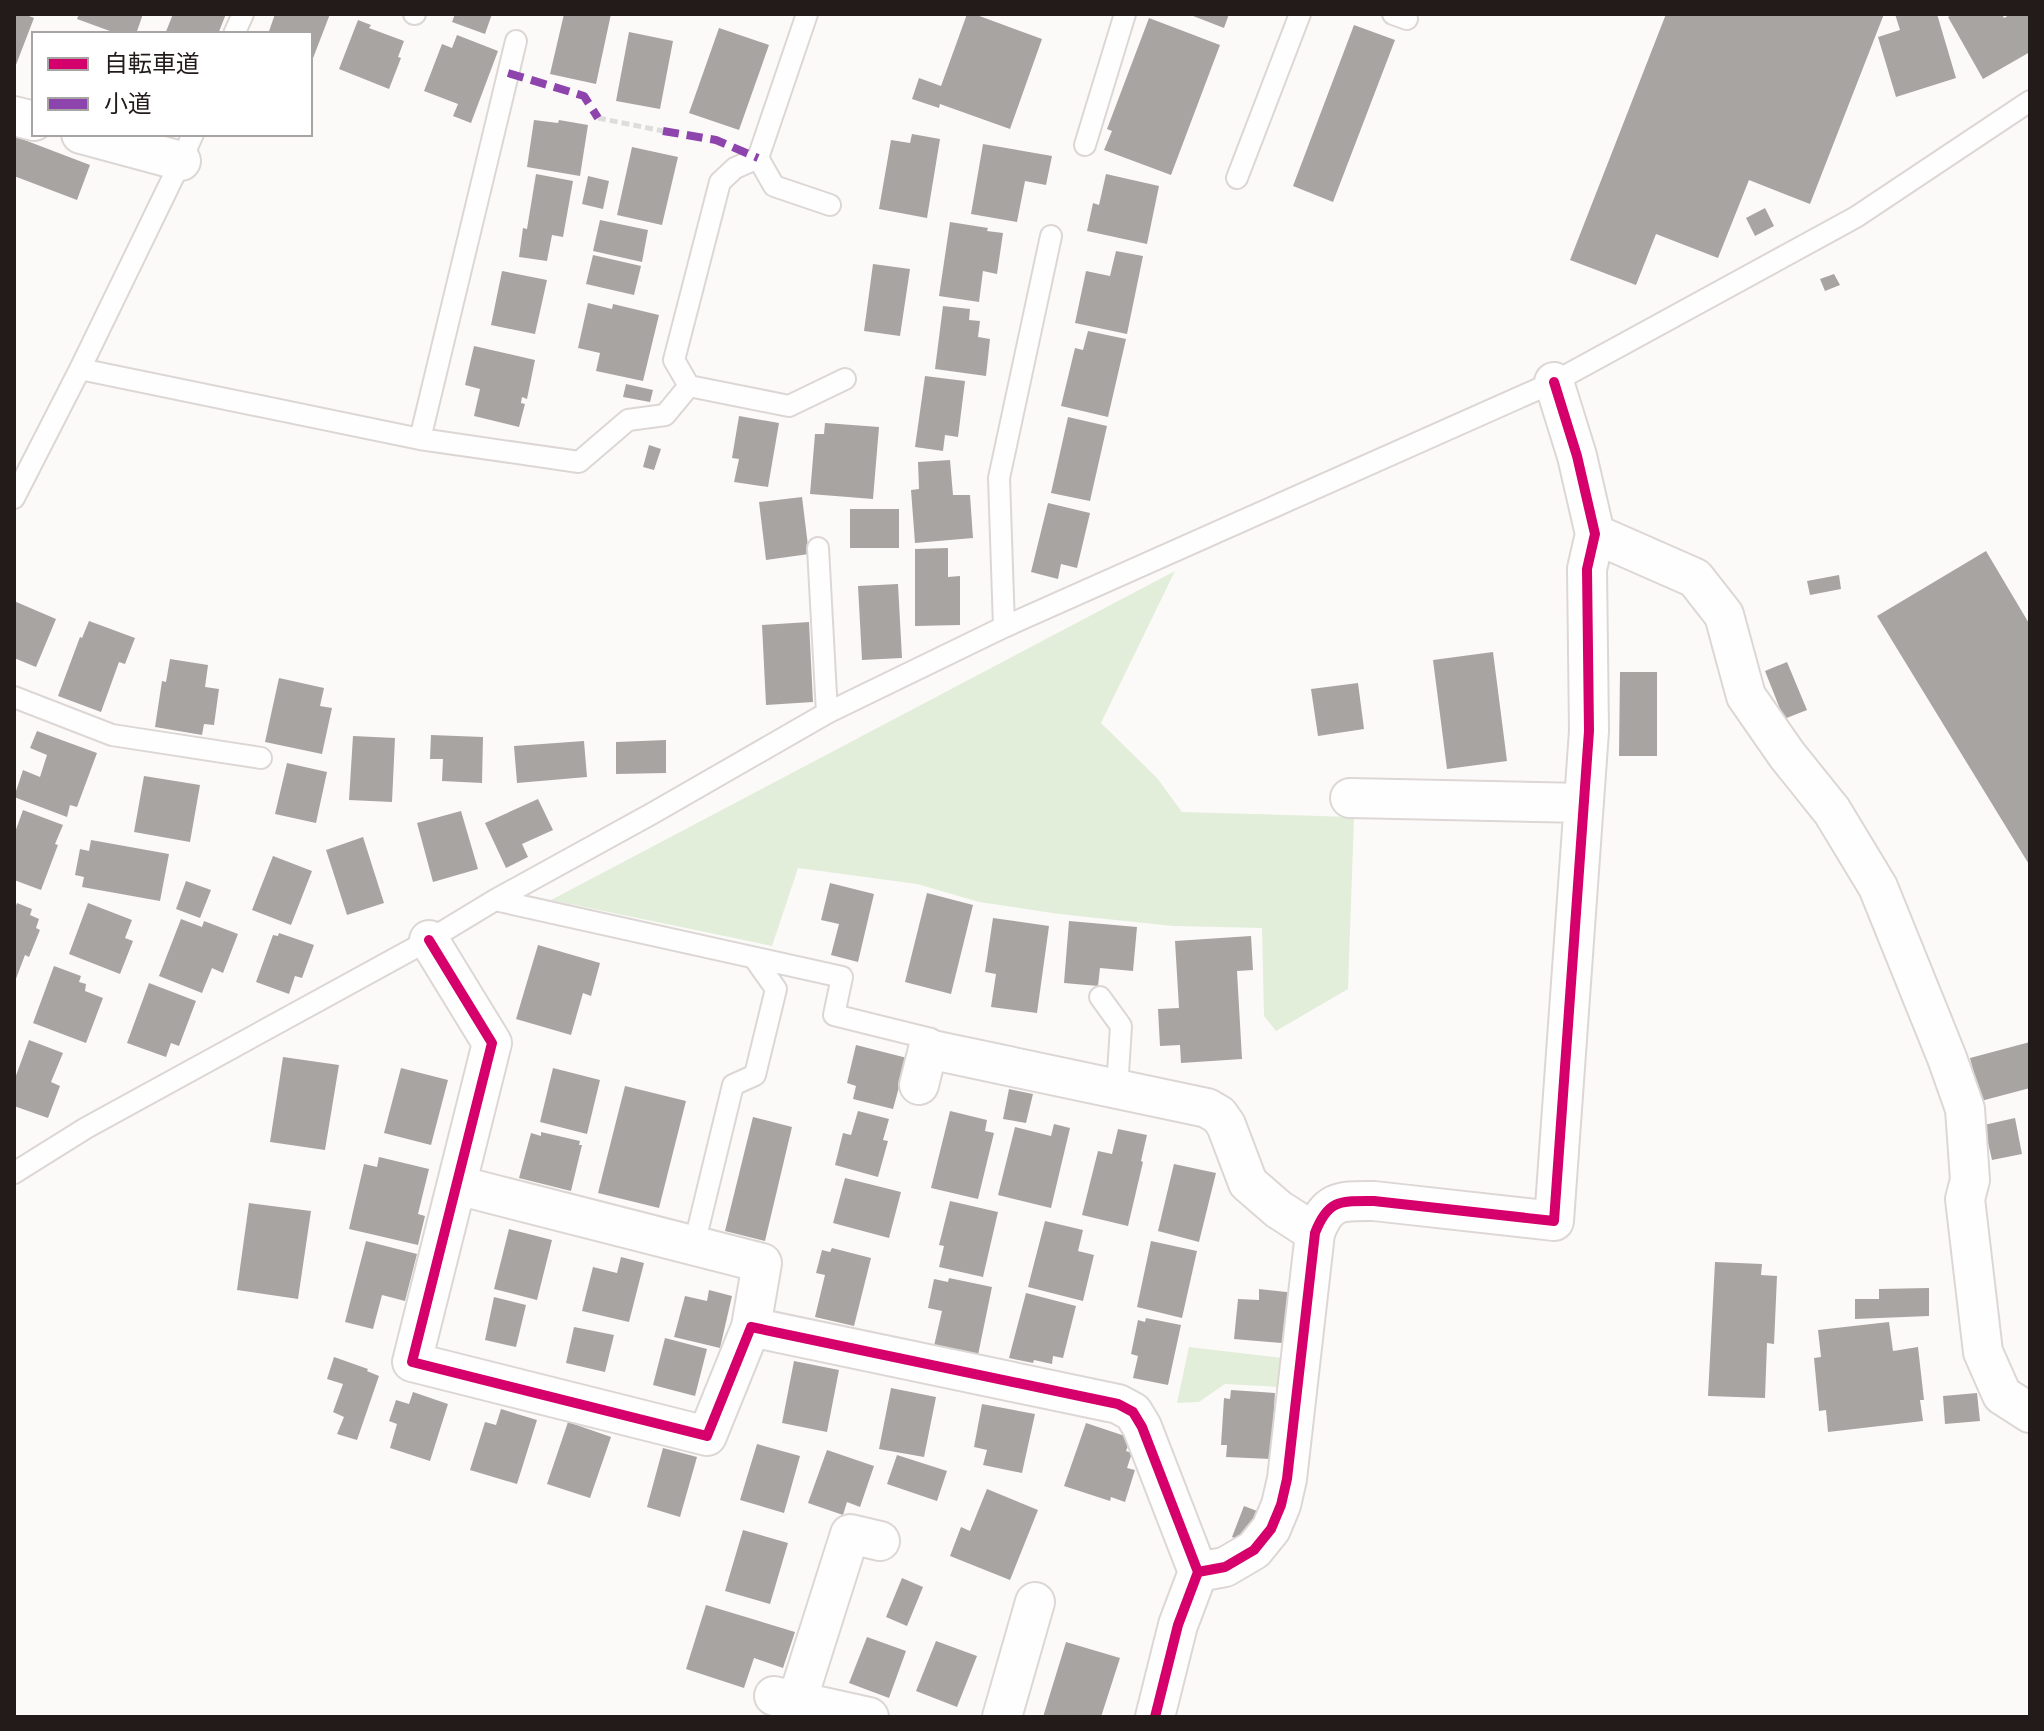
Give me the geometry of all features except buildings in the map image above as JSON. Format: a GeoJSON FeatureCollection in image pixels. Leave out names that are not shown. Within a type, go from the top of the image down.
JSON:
{"type":"FeatureCollection","features":[{"type":"Feature","properties":{"kind":"street"},"geometry":{"type":"LineString","coordinates":[[96,136],[187,148]]}},
{"type":"Feature","properties":{"kind":"street"},"geometry":{"type":"LineString","coordinates":[[1198,1572],[1225,1567],[1254,1550],[1271,1529],[1281,1505],[1287,1479],[1315,1233],[1331,1205],[1374,1201],[1554,1221],[1589,731],[1587,569],[1595,534],[1577,456],[1554,382]]}},
{"type":"Feature","properties":{"kind":"street"},"geometry":{"type":"LineString","coordinates":[[1595,534],[1695,578],[1724,615],[1746,696],[1787,755],[1832,811],[1878,887],[1965,1109],[1970,1180],[1965,1199],[1983,1352],[2002,1395],[2030,1413]]}},
{"type":"Feature","properties":{"kind":"street"},"geometry":{"type":"LineString","coordinates":[[1350,798],[1584,803]]}},
{"type":"Feature","properties":{"kind":"street"},"geometry":{"type":"LineString","coordinates":[[429,940],[492,1043],[412,1362],[707,1436],[751,1327],[762,1263],[457,1185]]}},
{"type":"Feature","properties":{"kind":"street"},"geometry":{"type":"LineString","coordinates":[[919,1085],[928,1049],[1207,1108],[1219,1115],[1226,1125],[1248,1183],[1278,1209],[1315,1233]]}},
{"type":"Feature","properties":{"kind":"street"},"geometry":{"type":"LineString","coordinates":[[751,1327],[1118,1404],[1133,1412],[1142,1427],[1198,1572],[1178,1625],[1155,1717]]}},
{"type":"Feature","properties":{"kind":"street"},"geometry":{"type":"LineString","coordinates":[[869,1717],[786,1698],[850,1534],[880,1541]]}},
{"type":"Feature","properties":{"kind":"street"},"geometry":{"type":"LineString","coordinates":[[1002,1717],[1035,1602]]}},
{"type":"Feature","properties":{"kind":"lane"},"geometry":{"type":"LineString","coordinates":[[807,14],[758,158],[735,168],[720,182],[674,360],[689,386],[789,406],[845,379]]}},
{"type":"Feature","properties":{"kind":"lane"},"geometry":{"type":"LineString","coordinates":[[1085,145],[1125,14]]}},
{"type":"Feature","properties":{"kind":"lane"},"geometry":{"type":"LineString","coordinates":[[1237,178],[1300,14]]}},
{"type":"Feature","properties":{"kind":"lane"},"geometry":{"type":"LineString","coordinates":[[420,439],[516,41]]}},
{"type":"Feature","properties":{"kind":"lane"},"geometry":{"type":"LineString","coordinates":[[14,1173],[86,1128],[429,940],[827,713],[1004,627],[1554,382],[1856,217],[2030,101]]}},
{"type":"Feature","properties":{"kind":"lane"},"geometry":{"type":"LineString","coordinates":[[14,498],[187,148]]}},
{"type":"Feature","properties":{"kind":"lane"},"geometry":{"type":"LineString","coordinates":[[758,158],[774,186],[830,205]]}},
{"type":"Feature","properties":{"kind":"lane"},"geometry":{"type":"LineString","coordinates":[[1004,627],[999,478],[1051,236]]}},
{"type":"Feature","properties":{"kind":"lane"},"geometry":{"type":"LineString","coordinates":[[80,369],[420,439],[579,462],[628,420],[665,415],[689,386]]}},
{"type":"Feature","properties":{"kind":"lane"},"geometry":{"type":"LineString","coordinates":[[818,548],[827,713]]}},
{"type":"Feature","properties":{"kind":"lane"},"geometry":{"type":"LineString","coordinates":[[14,697],[112,735],[261,758]]}},
{"type":"Feature","properties":{"kind":"lane"},"geometry":{"type":"LineString","coordinates":[[495,900],[842,977],[834,1015],[931,1039],[928,1049]]}},
{"type":"Feature","properties":{"kind":"lane"},"geometry":{"type":"LineString","coordinates":[[694,1245],[733,1085],[755,1075],[776,989],[754,958]]}},
{"type":"Feature","properties":{"kind":"lane"},"geometry":{"type":"LineString","coordinates":[[1100,997],[1121,1026],[1117,1089]]}},
{"type":"Feature","properties":{"kind":"path"},"geometry":{"type":"LineString","coordinates":[[598,118],[663,131]]}},
{"type":"Feature","properties":{"kind":"green space"},"geometry":{"type":"Polygon","coordinates":[[[1175,571],[1101,723],[1157,778],[1182,812],[1354,817],[1348,989],[1276,1031],[1264,1016],[1262,928],[1173,926],[1059,914],[979,902],[917,884],[798,868],[772,946],[551,900],[1175,571]]]}},
{"type":"Feature","properties":{"kind":"green space"},"geometry":{"type":"Polygon","coordinates":[[[1189,1347],[1283,1358],[1280,1387],[1225,1384],[1199,1402],[1177,1403],[1189,1347]]]}},
{"type":"Feature","properties":{"kind":"marked path"},"geometry":{"type":"LineString","coordinates":[[508,73],[584,96],[598,118]]}},
{"type":"Feature","properties":{"kind":"marked path"},"geometry":{"type":"LineString","coordinates":[[663,131],[716,140],[758,158]]}},
{"type":"Feature","properties":{"kind":"cycle path"},"geometry":{"type":"LineString","coordinates":[[1198,1572],[1225,1567],[1254,1550],[1271,1529],[1281,1505],[1287,1479],[1315,1233],[1330,1208],[1344,1202],[1374,1201],[1554,1221],[1589,731],[1587,569],[1595,534],[1577,456],[1554,382]]}},
{"type":"Feature","properties":{"kind":"cycle path"},"geometry":{"type":"LineString","coordinates":[[429,940],[492,1043],[412,1362],[707,1436],[751,1327],[1118,1404],[1133,1412],[1142,1427],[1198,1572],[1178,1625],[1155,1717]]}}]}
